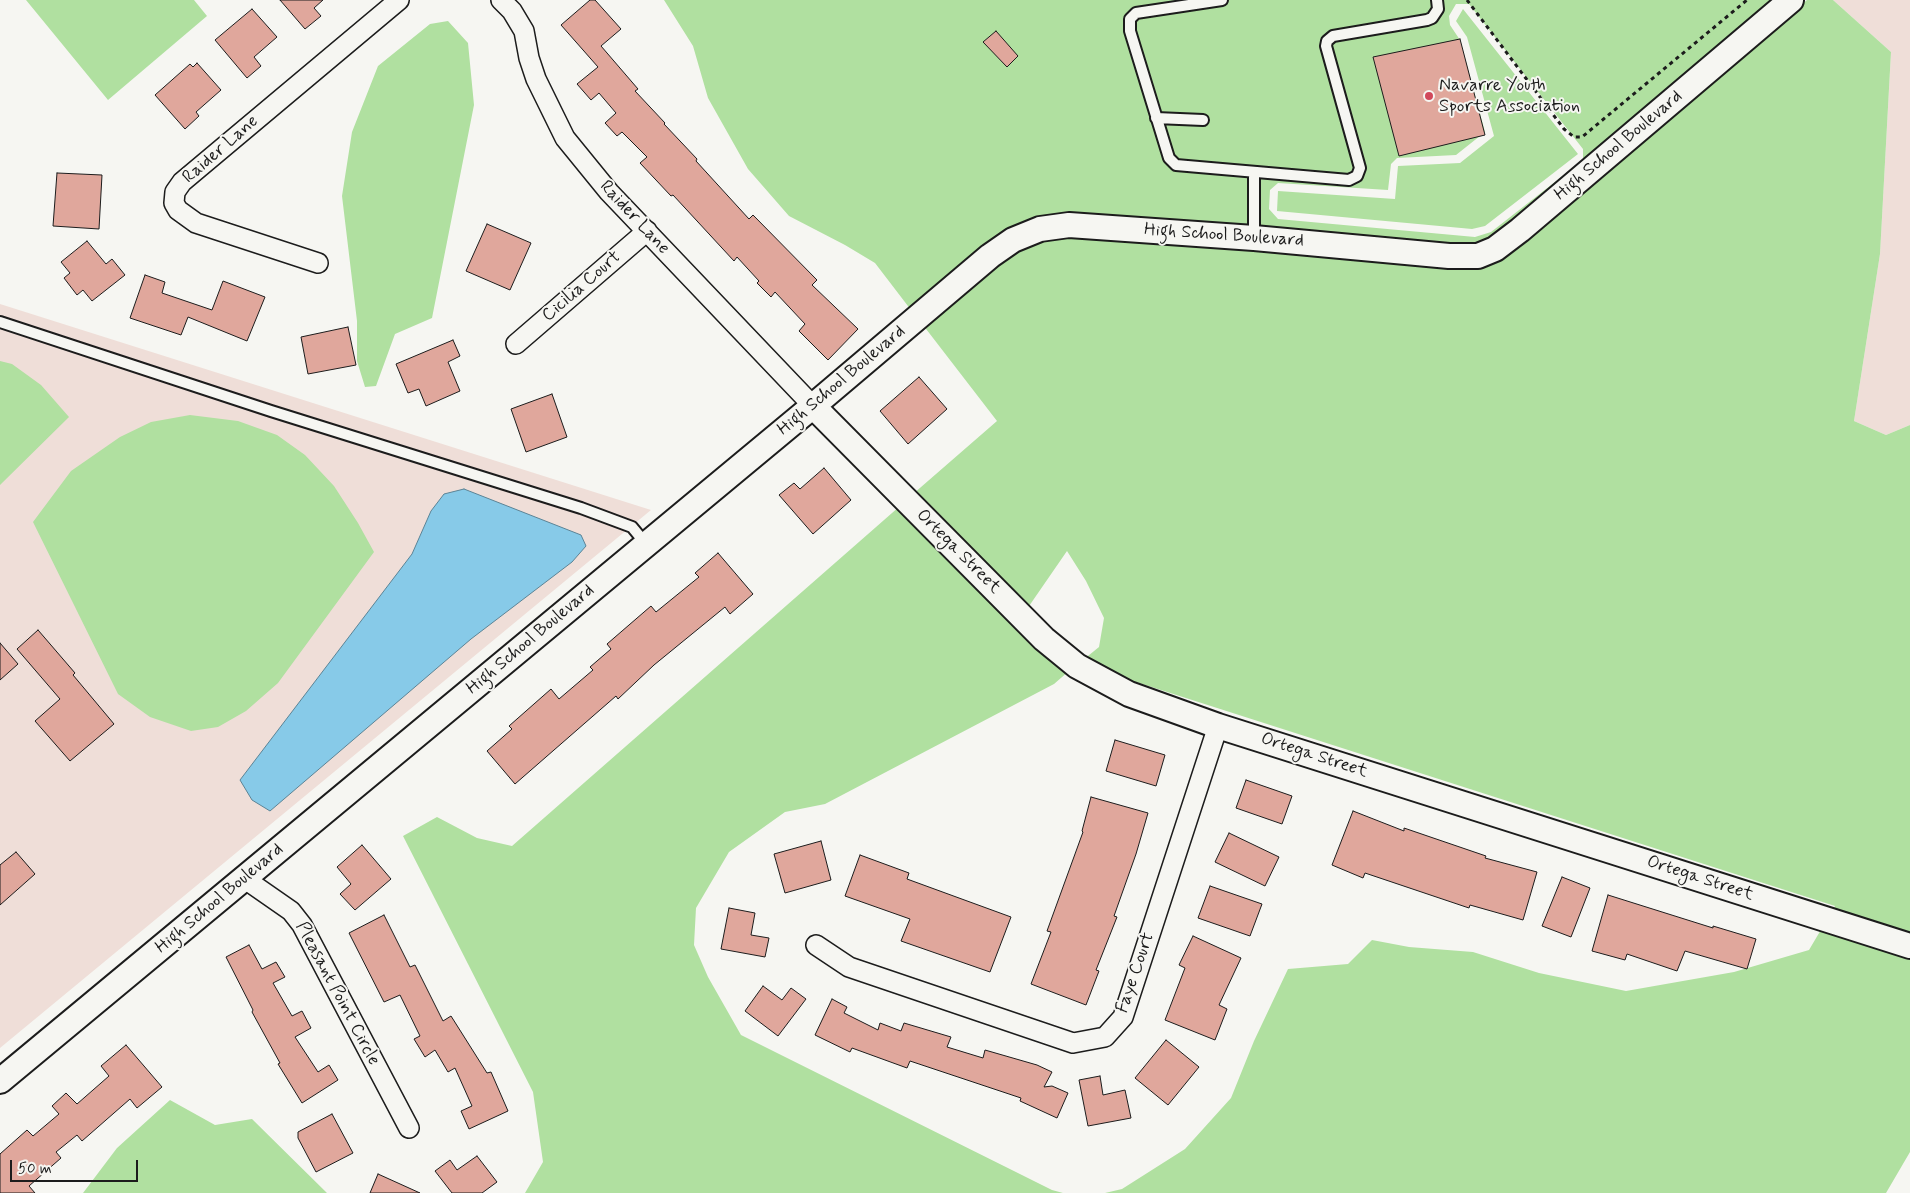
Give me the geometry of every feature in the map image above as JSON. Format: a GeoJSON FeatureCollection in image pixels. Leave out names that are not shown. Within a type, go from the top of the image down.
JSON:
{"type":"FeatureCollection","features":[{"type":"Feature","properties":{"kind":"street","name":"Raider Lane"},"geometry":{"type":"LineString","coordinates":[[318,263],[196,223],[178,210],[174,202],[175,192],[182,182],[399,0]]}},
{"type":"Feature","properties":{"kind":"street","name":"Raider Lane"},"geometry":{"type":"LineString","coordinates":[[501,0],[512,11],[524,31],[529,58],[536,79],[565,138],[609,192],[814,406]]}},
{"type":"Feature","properties":{"kind":"street","name":"High School Boulevard"},"geometry":{"type":"LineString","coordinates":[[0,1081],[246,879],[814,406],[990,256],[1013,240],[1040,229],[1069,225],[1254,238],[1449,256],[1478,256],[1495,249],[1520,230],[1792,0]]}},
{"type":"Feature","properties":{"kind":"street","name":"Cicilia Court"},"geometry":{"type":"LineString","coordinates":[[516,344],[646,231]]}},
{"type":"Feature","properties":{"kind":"street","name":"Ortega Street"},"geometry":{"type":"LineString","coordinates":[[814,406],[1044,639],[1077,666],[1129,694],[1218,726],[1910,946]]}},
{"type":"Feature","properties":{"kind":"street","name":"Faye Court"},"geometry":{"type":"LineString","coordinates":[[816,945],[849,968],[1073,1043],[1105,1037],[1122,1017],[1218,726]]}},
{"type":"Feature","properties":{"kind":"street","name":"Pleasant Point Circle"},"geometry":{"type":"LineString","coordinates":[[246,879],[291,911],[302,925],[409,1128]]}},
{"type":"Feature","properties":{"kind":"lane"},"geometry":{"type":"LineString","coordinates":[[1222,0],[1136,13],[1130,19],[1130,31],[1166,154],[1176,165],[1349,180],[1357,176],[1360,168],[1326,46],[1327,41],[1333,36],[1427,20],[1432,18],[1438,9],[1437,0]]}},
{"type":"Feature","properties":{"kind":"lane"},"geometry":{"type":"LineString","coordinates":[[1156,118],[1203,120]]}},
{"type":"Feature","properties":{"kind":"lane"},"geometry":{"type":"LineString","coordinates":[[1254,172],[1254,238]]}},
{"type":"Feature","properties":{"kind":"lane"},"geometry":{"type":"LineString","coordinates":[[0,322],[271,411],[581,508],[632,527],[646,544]]}},
{"type":"Feature","properties":{"kind":"path"},"geometry":{"type":"LineString","coordinates":[[1467,0],[1564,130],[1574,137],[1582,137],[1747,0]]}},
{"type":"Feature","properties":{"kind":"shaded area"},"geometry":{"type":"Polygon","coordinates":[[[1833,0],[1910,0],[1910,425],[1886,435],[1854,421],[1880,254],[1891,52],[1833,0]]]}},
{"type":"Feature","properties":{"kind":"shaded area"},"geometry":{"type":"Polygon","coordinates":[[[0,304],[651,510],[0,1048],[0,304]]]}},
{"type":"Feature","properties":{"kind":"green space"},"geometry":{"type":"Polygon","coordinates":[[[26,0],[194,0],[207,16],[108,100],[26,0]]]}},
{"type":"Feature","properties":{"kind":"green space"},"geometry":{"type":"Polygon","coordinates":[[[664,0],[1776,0],[1490,241],[1475,247],[1067,215],[911,310],[875,263],[789,216],[748,169],[708,98],[693,46],[664,0]],[[1456,4],[1449,16],[1450,25],[1460,40],[1485,132],[1456,155],[1397,158],[1391,164],[1388,190],[1278,183],[1270,190],[1269,209],[1278,219],[1475,237],[1491,232],[1583,160],[1583,149],[1469,4],[1456,4]]]}},
{"type":"Feature","properties":{"kind":"green space"},"geometry":{"type":"Polygon","coordinates":[[[1807,0],[1833,0],[1891,52],[1880,254],[1854,421],[1886,435],[1910,425],[1910,937],[1832,912],[1835,906],[1111,674],[1083,660],[1099,647],[1104,618],[1086,581],[1067,551],[1027,609],[913,494],[997,421],[923,325],[1001,260],[1043,238],[1071,234],[1450,265],[1527,237],[1807,0]]]}},
{"type":"Feature","properties":{"kind":"green space"},"geometry":{"type":"Polygon","coordinates":[[[1463,9],[1578,154],[1485,226],[1472,229],[1277,211],[1278,191],[1395,199],[1398,166],[1460,163],[1494,136],[1467,37],[1456,21],[1463,9]]]}},
{"type":"Feature","properties":{"kind":"green space"},"geometry":{"type":"Polygon","coordinates":[[[448,21],[468,43],[474,105],[432,318],[395,334],[376,386],[365,387],[357,361],[357,321],[342,196],[352,132],[378,66],[430,24],[448,21]]]}},
{"type":"Feature","properties":{"kind":"green space"},"geometry":{"type":"Polygon","coordinates":[[[0,361],[12,364],[41,385],[69,417],[0,485],[0,361]]]}},
{"type":"Feature","properties":{"kind":"green space"},"geometry":{"type":"Polygon","coordinates":[[[190,415],[238,421],[277,435],[305,455],[334,486],[374,552],[278,683],[246,711],[218,727],[191,731],[150,717],[118,694],[33,522],[71,471],[120,437],[151,422],[190,415]]]}},
{"type":"Feature","properties":{"kind":"green space"},"geometry":{"type":"Polygon","coordinates":[[[900,506],[1069,671],[1054,684],[825,804],[785,812],[729,852],[696,908],[694,945],[708,977],[741,1035],[1052,1190],[1063,1193],[525,1193],[543,1162],[533,1092],[403,836],[437,817],[477,838],[512,846],[900,506]]]}},
{"type":"Feature","properties":{"kind":"green space"},"geometry":{"type":"Polygon","coordinates":[[[1822,928],[1910,956],[1910,1152],[1886,1193],[1105,1193],[1122,1189],[1185,1149],[1231,1098],[1254,1041],[1288,969],[1348,964],[1372,940],[1409,947],[1473,952],[1539,973],[1626,991],[1734,972],[1809,950],[1822,928]]]}},
{"type":"Feature","properties":{"kind":"green space"},"geometry":{"type":"Polygon","coordinates":[[[170,1100],[215,1125],[252,1119],[327,1193],[83,1193],[117,1148],[170,1100]]]}},
{"type":"Feature","properties":{"kind":"water"},"geometry":{"type":"Polygon","coordinates":[[[464,489],[581,535],[586,546],[572,562],[471,639],[270,811],[252,800],[240,780],[412,554],[431,511],[444,494],[464,489]]]}},
{"type":"Feature","properties":{"kind":"building"},"geometry":{"type":"Polygon","coordinates":[[[280,0],[323,0],[314,8],[321,16],[305,29],[280,0]]]}},
{"type":"Feature","properties":{"kind":"building"},"geometry":{"type":"Polygon","coordinates":[[[590,0],[595,0],[621,29],[601,46],[638,89],[635,91],[749,219],[753,215],[817,280],[812,285],[858,329],[828,360],[799,331],[805,324],[775,292],[771,297],[757,283],[759,281],[737,257],[734,261],[673,195],[671,196],[640,163],[647,157],[622,132],[617,136],[605,123],[616,113],[599,93],[591,100],[577,84],[598,67],[561,25],[590,0]]]}},
{"type":"Feature","properties":{"kind":"building"},"geometry":{"type":"Polygon","coordinates":[[[252,9],[277,37],[254,57],[261,66],[247,78],[215,40],[252,9]]]}},
{"type":"Feature","properties":{"kind":"building"},"geometry":{"type":"Polygon","coordinates":[[[996,31],[1018,56],[1007,67],[983,42],[996,31]]]}},
{"type":"Feature","properties":{"kind":"building","name":"Navarre Youth Sports Association"},"geometry":{"type":"Polygon","coordinates":[[[1460,39],[1485,135],[1399,156],[1373,57],[1460,39]]]}},
{"type":"Feature","properties":{"kind":"building"},"geometry":{"type":"Polygon","coordinates":[[[197,63],[221,90],[196,112],[199,116],[185,129],[155,95],[190,64],[193,67],[197,63]]]}},
{"type":"Feature","properties":{"kind":"building"},"geometry":{"type":"Polygon","coordinates":[[[57,173],[102,175],[99,229],[53,226],[57,173]]]}},
{"type":"Feature","properties":{"kind":"building"},"geometry":{"type":"Polygon","coordinates":[[[487,224],[531,243],[510,290],[466,271],[487,224]]]}},
{"type":"Feature","properties":{"kind":"building"},"geometry":{"type":"Polygon","coordinates":[[[87,241],[106,264],[112,259],[125,275],[92,301],[83,290],[77,295],[64,278],[70,273],[61,262],[87,241]]]}},
{"type":"Feature","properties":{"kind":"building"},"geometry":{"type":"Polygon","coordinates":[[[145,275],[165,282],[162,293],[212,310],[223,281],[265,297],[247,341],[188,317],[181,335],[130,318],[145,275]]]}},
{"type":"Feature","properties":{"kind":"building"},"geometry":{"type":"Polygon","coordinates":[[[348,327],[356,365],[308,374],[301,337],[348,327]]]}},
{"type":"Feature","properties":{"kind":"building"},"geometry":{"type":"Polygon","coordinates":[[[453,340],[460,356],[448,362],[460,391],[426,406],[419,389],[408,393],[396,364],[453,340]]]}},
{"type":"Feature","properties":{"kind":"building"},"geometry":{"type":"Polygon","coordinates":[[[919,377],[947,409],[908,444],[880,411],[919,377]]]}},
{"type":"Feature","properties":{"kind":"building"},"geometry":{"type":"Polygon","coordinates":[[[552,394],[567,437],[526,452],[511,409],[552,394]]]}},
{"type":"Feature","properties":{"kind":"building"},"geometry":{"type":"Polygon","coordinates":[[[824,468],[851,500],[813,534],[779,495],[794,483],[800,489],[824,468]]]}},
{"type":"Feature","properties":{"kind":"building"},"geometry":{"type":"Polygon","coordinates":[[[718,553],[753,594],[730,614],[725,607],[654,665],[618,699],[616,696],[515,784],[487,751],[512,729],[509,726],[551,689],[559,699],[593,670],[590,667],[611,649],[607,644],[651,606],[656,612],[699,577],[695,573],[718,553]]]}},
{"type":"Feature","properties":{"kind":"building"},"geometry":{"type":"Polygon","coordinates":[[[38,630],[75,673],[73,675],[114,724],[70,761],[35,721],[60,699],[17,649],[38,630]]]}},
{"type":"Feature","properties":{"kind":"building"},"geometry":{"type":"Polygon","coordinates":[[[0,643],[18,664],[0,680],[0,643]]]}},
{"type":"Feature","properties":{"kind":"building"},"geometry":{"type":"Polygon","coordinates":[[[1115,740],[1165,755],[1156,786],[1106,771],[1115,740]]]}},
{"type":"Feature","properties":{"kind":"building"},"geometry":{"type":"Polygon","coordinates":[[[1246,780],[1292,796],[1282,824],[1236,808],[1246,780]]]}},
{"type":"Feature","properties":{"kind":"building"},"geometry":{"type":"Polygon","coordinates":[[[1091,797],[1148,813],[1114,916],[1117,917],[1096,970],[1099,971],[1086,1005],[1031,984],[1051,932],[1047,931],[1083,832],[1091,797]]]}},
{"type":"Feature","properties":{"kind":"building"},"geometry":{"type":"Polygon","coordinates":[[[1353,811],[1404,831],[1404,828],[1486,856],[1485,858],[1537,872],[1523,920],[1470,905],[1469,908],[1365,873],[1363,878],[1332,865],[1353,811]]]}},
{"type":"Feature","properties":{"kind":"building"},"geometry":{"type":"Polygon","coordinates":[[[1229,833],[1279,857],[1265,886],[1215,862],[1229,833]]]}},
{"type":"Feature","properties":{"kind":"building"},"geometry":{"type":"Polygon","coordinates":[[[821,841],[831,880],[785,893],[774,854],[821,841]]]}},
{"type":"Feature","properties":{"kind":"building"},"geometry":{"type":"Polygon","coordinates":[[[362,845],[391,879],[355,910],[340,894],[351,884],[337,867],[362,845]]]}},
{"type":"Feature","properties":{"kind":"building"},"geometry":{"type":"Polygon","coordinates":[[[16,852],[35,874],[0,905],[0,865],[16,852]]]}},
{"type":"Feature","properties":{"kind":"building"},"geometry":{"type":"Polygon","coordinates":[[[860,855],[909,873],[907,879],[1011,917],[990,972],[901,941],[910,919],[845,896],[860,855]]]}},
{"type":"Feature","properties":{"kind":"building"},"geometry":{"type":"Polygon","coordinates":[[[1562,877],[1590,888],[1571,937],[1542,926],[1562,877]]]}},
{"type":"Feature","properties":{"kind":"building"},"geometry":{"type":"Polygon","coordinates":[[[1210,886],[1262,904],[1250,936],[1198,918],[1210,886]]]}},
{"type":"Feature","properties":{"kind":"building"},"geometry":{"type":"Polygon","coordinates":[[[1608,895],[1713,928],[1713,926],[1756,939],[1747,969],[1685,951],[1677,971],[1627,954],[1625,960],[1592,951],[1608,895]]]}},
{"type":"Feature","properties":{"kind":"building"},"geometry":{"type":"Polygon","coordinates":[[[729,908],[755,913],[751,935],[769,938],[765,957],[721,949],[729,908]]]}},
{"type":"Feature","properties":{"kind":"building"},"geometry":{"type":"Polygon","coordinates":[[[384,915],[410,967],[415,965],[443,1021],[451,1016],[487,1073],[491,1072],[508,1111],[469,1129],[461,1111],[472,1106],[455,1068],[448,1072],[435,1050],[425,1057],[414,1039],[420,1036],[400,995],[384,1002],[349,933],[384,915]]]}},
{"type":"Feature","properties":{"kind":"building"},"geometry":{"type":"Polygon","coordinates":[[[1193,936],[1241,958],[1219,1005],[1227,1009],[1215,1040],[1165,1020],[1185,968],[1179,965],[1193,936]]]}},
{"type":"Feature","properties":{"kind":"building"},"geometry":{"type":"Polygon","coordinates":[[[249,945],[262,969],[276,962],[285,977],[273,983],[292,1016],[302,1011],[311,1028],[295,1037],[318,1072],[329,1065],[338,1080],[302,1103],[278,1064],[280,1063],[252,1012],[253,1010],[226,957],[249,945]]]}},
{"type":"Feature","properties":{"kind":"building"},"geometry":{"type":"Polygon","coordinates":[[[763,986],[782,1000],[791,988],[806,999],[778,1036],[745,1011],[763,986]]]}},
{"type":"Feature","properties":{"kind":"building"},"geometry":{"type":"Polygon","coordinates":[[[832,999],[847,1007],[844,1013],[878,1030],[880,1023],[901,1031],[904,1023],[951,1037],[947,1047],[983,1058],[985,1050],[1037,1065],[1052,1072],[1044,1087],[1052,1086],[1068,1093],[1057,1118],[1020,1101],[1021,1098],[910,1061],[907,1068],[852,1048],[850,1052],[815,1035],[832,999]]]}},
{"type":"Feature","properties":{"kind":"building"},"geometry":{"type":"Polygon","coordinates":[[[1166,1040],[1199,1067],[1168,1105],[1135,1078],[1166,1040]]]}},
{"type":"Feature","properties":{"kind":"building"},"geometry":{"type":"Polygon","coordinates":[[[126,1045],[162,1087],[137,1108],[130,1099],[82,1141],[77,1135],[56,1152],[61,1158],[29,1186],[35,1193],[0,1193],[0,1154],[27,1130],[33,1136],[59,1114],[52,1106],[66,1093],[77,1104],[109,1076],[101,1066],[126,1045]]]}},
{"type":"Feature","properties":{"kind":"building"},"geometry":{"type":"Polygon","coordinates":[[[1100,1076],[1103,1095],[1125,1090],[1131,1118],[1088,1126],[1079,1080],[1100,1076]]]}},
{"type":"Feature","properties":{"kind":"building"},"geometry":{"type":"Polygon","coordinates":[[[332,1114],[353,1153],[316,1172],[298,1138],[298,1132],[332,1114]]]}},
{"type":"Feature","properties":{"kind":"building"},"geometry":{"type":"Polygon","coordinates":[[[477,1156],[497,1182],[482,1193],[452,1193],[435,1171],[450,1160],[457,1170],[477,1156]]]}},
{"type":"Feature","properties":{"kind":"building"},"geometry":{"type":"Polygon","coordinates":[[[378,1174],[420,1193],[370,1193],[378,1174]]]}},
{"type":"Feature","properties":{"kind":"place","name":"Navarre Youth Sports Association"},"geometry":{"type":"Point","coordinates":[1429,96]}}]}
